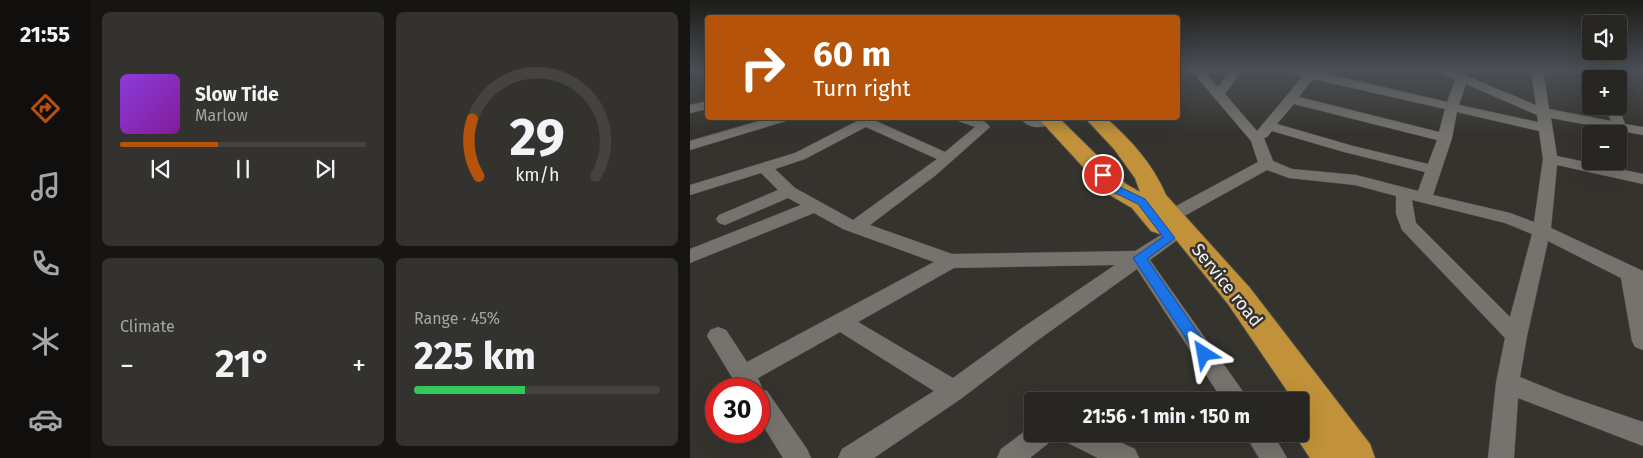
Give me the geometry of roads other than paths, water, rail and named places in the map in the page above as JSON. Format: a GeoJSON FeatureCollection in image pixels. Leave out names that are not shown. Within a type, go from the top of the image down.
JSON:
{"type":"FeatureCollection","features":[{"type":"Feature","properties":{"kind":"highway","name":"Service road"},"geometry":{"type":"LineString","coordinates":[[1050,120],[1117,189],[1159,213],[1239,296],[1356,458]]}},
{"type":"Feature","properties":{"kind":"highway"},"geometry":{"type":"LineString","coordinates":[[1081,120],[1096,133],[1159,213]]}},
{"type":"Feature","properties":{"kind":"highway","name":"Service road"},"geometry":{"type":"LineString","coordinates":[[1096,120],[1122,144],[1147,177],[1159,213],[1287,392]]}},
{"type":"Feature","properties":{"kind":"highway"},"geometry":{"type":"LineString","coordinates":[[1309,425],[1333,458]]}},
{"type":"Feature","properties":{"kind":"street"},"geometry":{"type":"LineString","coordinates":[[1217,91],[1258,140],[1266,164]]}},
{"type":"Feature","properties":{"kind":"street"},"geometry":{"type":"LineString","coordinates":[[1258,140],[1297,91]]}},
{"type":"Feature","properties":{"kind":"street"},"geometry":{"type":"LineString","coordinates":[[1388,91],[1452,106],[1543,120],[1598,125]]}},
{"type":"Feature","properties":{"kind":"street"},"geometry":{"type":"LineString","coordinates":[[1424,198],[1445,138],[1457,91]]}},
{"type":"Feature","properties":{"kind":"street"},"geometry":{"type":"LineString","coordinates":[[1488,91],[1543,120]]}},
{"type":"Feature","properties":{"kind":"street"},"geometry":{"type":"LineString","coordinates":[[1501,458],[1508,384],[1516,336],[1542,231],[1550,159],[1539,91]]}},
{"type":"Feature","properties":{"kind":"street"},"geometry":{"type":"LineString","coordinates":[[1291,99],[1445,138]]}},
{"type":"Feature","properties":{"kind":"street"},"geometry":{"type":"LineString","coordinates":[[690,109],[705,105]]}},
{"type":"Feature","properties":{"kind":"street"},"geometry":{"type":"LineString","coordinates":[[690,146],[774,120]]}},
{"type":"Feature","properties":{"kind":"street"},"geometry":{"type":"LineString","coordinates":[[856,226],[931,172],[983,127],[982,124],[969,120]]}},
{"type":"Feature","properties":{"kind":"street"},"geometry":{"type":"LineString","coordinates":[[690,190],[800,156],[860,121],[947,158]]}},
{"type":"Feature","properties":{"kind":"street"},"geometry":{"type":"LineString","coordinates":[[1268,126],[1434,170]]}},
{"type":"Feature","properties":{"kind":"street"},"geometry":{"type":"LineString","coordinates":[[1627,128],[1643,131]]}},
{"type":"Feature","properties":{"kind":"street"},"geometry":{"type":"LineString","coordinates":[[1550,159],[1642,184]]}},
{"type":"Feature","properties":{"kind":"street"},"geometry":{"type":"LineString","coordinates":[[851,458],[954,391],[1030,334],[1140,258],[1159,213],[1266,164],[1289,173],[1356,180],[1510,219],[1542,231],[1637,276],[1642,328]]}},
{"type":"Feature","properties":{"kind":"street"},"geometry":{"type":"LineString","coordinates":[[765,168],[788,192],[849,225],[951,261],[1140,258]]}},
{"type":"Feature","properties":{"kind":"street"},"geometry":{"type":"LineString","coordinates":[[725,219],[788,192]]}},
{"type":"Feature","properties":{"kind":"street"},"geometry":{"type":"LineString","coordinates":[[1405,193],[1403,208],[1408,226],[1516,336]]}},
{"type":"Feature","properties":{"kind":"street"},"geometry":{"type":"LineString","coordinates":[[690,256],[814,206]]}},
{"type":"Feature","properties":{"kind":"street"},"geometry":{"type":"LineString","coordinates":[[1140,258],[1230,392]]}},
{"type":"Feature","properties":{"kind":"street"},"geometry":{"type":"LineString","coordinates":[[754,378],[840,322],[951,261]]}},
{"type":"Feature","properties":{"kind":"street"},"geometry":{"type":"LineString","coordinates":[[840,322],[954,391]]}},
{"type":"Feature","properties":{"kind":"street"},"geometry":{"type":"LineString","coordinates":[[718,336],[745,378]]}},
{"type":"Feature","properties":{"kind":"street"},"geometry":{"type":"LineString","coordinates":[[1508,384],[1643,434]]}},
{"type":"Feature","properties":{"kind":"street"},"geometry":{"type":"LineString","coordinates":[[770,415],[798,458]]}},
{"type":"Feature","properties":{"kind":"street"},"geometry":{"type":"LineString","coordinates":[[1010,458],[1031,442]]}},
{"type":"Feature","properties":{"kind":"street"},"geometry":{"type":"LineString","coordinates":[[1093,442],[1126,458]]}},
{"type":"Feature","properties":{"kind":"street"},"geometry":{"type":"LineString","coordinates":[[1263,442],[1274,458]]}}]}
